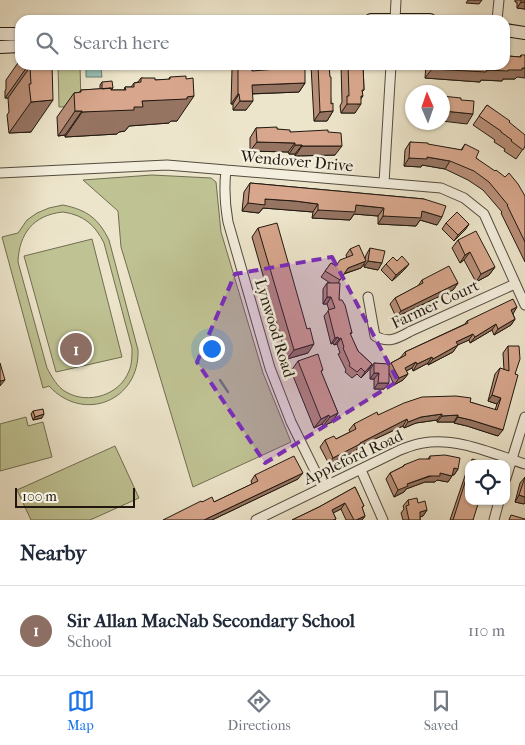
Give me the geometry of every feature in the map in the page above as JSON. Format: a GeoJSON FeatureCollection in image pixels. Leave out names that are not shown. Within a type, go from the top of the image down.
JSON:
{"type":"FeatureCollection","features":[{"type":"Feature","properties":{"kind":"main road"},"geometry":{"type":"LineString","coordinates":[[510,31],[525,33]]}},
{"type":"Feature","properties":{"kind":"main road"},"geometry":{"type":"LineString","coordinates":[[0,34],[15,34]]}},
{"type":"Feature","properties":{"kind":"main road"},"geometry":{"type":"LineString","coordinates":[[0,47],[15,46]]}},
{"type":"Feature","properties":{"kind":"street"},"geometry":{"type":"LineString","coordinates":[[396,0],[396,15]]}},
{"type":"Feature","properties":{"kind":"street"},"geometry":{"type":"LineString","coordinates":[[498,15],[499,0]]}},
{"type":"Feature","properties":{"kind":"street"},"geometry":{"type":"LineString","coordinates":[[384,183],[391,70]]}},
{"type":"Feature","properties":{"kind":"street","name":"Wendover Drive"},"geometry":{"type":"LineString","coordinates":[[0,173],[167,165],[441,188],[464,198],[484,214],[525,305]]}},
{"type":"Feature","properties":{"kind":"street","name":"Lynwood Road"},"geometry":{"type":"LineString","coordinates":[[226,170],[225,207],[228,222],[270,368],[290,422],[323,487]]}},
{"type":"Feature","properties":{"kind":"street","name":"Farmer Court"},"geometry":{"type":"LineString","coordinates":[[368,298],[375,336],[382,340],[396,340],[411,331],[514,284]]}},
{"type":"Feature","properties":{"kind":"street"},"geometry":{"type":"LineString","coordinates":[[510,464],[525,417]]}},
{"type":"Feature","properties":{"kind":"street","name":"Appleford Road"},"geometry":{"type":"LineString","coordinates":[[256,520],[400,450],[422,443],[444,442],[464,446],[525,464]]}},
{"type":"Feature","properties":{"kind":"street"},"geometry":{"type":"LineString","coordinates":[[361,470],[382,520]]}},
{"type":"Feature","properties":{"kind":"street"},"geometry":{"type":"LineString","coordinates":[[494,520],[498,505]]}},
{"type":"Feature","properties":{"kind":"highlighted area"},"geometry":{"type":"Polygon","coordinates":[[[332,257],[398,381],[265,463],[197,362],[235,274],[332,257]]]}},
{"type":"Feature","properties":{"kind":"green space"},"geometry":{"type":"Polygon","coordinates":[[[58,70],[80,70],[81,106],[59,107],[58,70]]]}},
{"type":"Feature","properties":{"kind":"green space"},"geometry":{"type":"Polygon","coordinates":[[[152,175],[211,178],[216,182],[221,232],[263,373],[291,442],[193,487],[121,247],[118,211],[83,180],[152,175]]]}},
{"type":"Feature","properties":{"kind":"green space"},"geometry":{"type":"Polygon","coordinates":[[[63,205],[85,212],[101,226],[109,240],[138,350],[136,367],[130,382],[120,393],[107,401],[93,404],[78,403],[63,397],[49,386],[43,388],[2,237],[18,233],[27,220],[49,208],[63,205]],[[70,213],[52,214],[36,222],[21,243],[18,262],[47,368],[57,385],[63,390],[84,398],[111,392],[125,379],[131,366],[132,348],[104,243],[93,226],[83,218],[70,213]]]}},
{"type":"Feature","properties":{"kind":"green space"},"geometry":{"type":"Polygon","coordinates":[[[92,239],[122,357],[56,372],[24,256],[92,239]]]}},
{"type":"Feature","properties":{"kind":"green space"},"geometry":{"type":"Polygon","coordinates":[[[26,417],[28,426],[43,422],[52,457],[0,471],[0,424],[26,417]]]}},
{"type":"Feature","properties":{"kind":"green space"},"geometry":{"type":"Polygon","coordinates":[[[115,446],[139,498],[90,520],[31,520],[17,490],[115,446]]]}},
{"type":"Feature","properties":{"kind":"water"},"geometry":{"type":"Polygon","coordinates":[[[86,70],[101,70],[102,77],[86,77],[86,70]]]}},
{"type":"Feature","properties":{"kind":"building"},"geometry":{"type":"Polygon","coordinates":[[[521,55],[525,55],[525,68],[522,68],[522,70],[510,70],[510,56],[521,57],[521,55]]]}},
{"type":"Feature","properties":{"kind":"building"},"geometry":{"type":"Polygon","coordinates":[[[30,70],[52,70],[53,100],[31,102],[29,84],[31,84],[30,70]]]}},
{"type":"Feature","properties":{"kind":"building"},"geometry":{"type":"Polygon","coordinates":[[[238,70],[305,70],[305,83],[252,85],[253,101],[240,101],[238,94],[238,70]]]}},
{"type":"Feature","properties":{"kind":"building"},"geometry":{"type":"Polygon","coordinates":[[[318,70],[329,70],[333,111],[320,112],[318,70]]]}},
{"type":"Feature","properties":{"kind":"building"},"geometry":{"type":"Polygon","coordinates":[[[348,70],[363,70],[364,90],[362,90],[361,104],[347,104],[347,96],[349,96],[348,70]]]}},
{"type":"Feature","properties":{"kind":"building"},"geometry":{"type":"Polygon","coordinates":[[[450,70],[487,70],[486,72],[450,70]]]}},
{"type":"Feature","properties":{"kind":"building"},"geometry":{"type":"Polygon","coordinates":[[[186,76],[186,79],[193,78],[194,96],[187,97],[187,99],[142,101],[143,107],[134,107],[134,110],[75,111],[74,93],[81,92],[81,90],[111,88],[111,90],[126,90],[125,87],[134,87],[134,83],[141,82],[141,78],[155,78],[155,80],[186,76]]]}},
{"type":"Feature","properties":{"kind":"building"},"geometry":{"type":"Polygon","coordinates":[[[112,81],[113,88],[102,89],[102,82],[112,81]]]}},
{"type":"Feature","properties":{"kind":"building"},"geometry":{"type":"Polygon","coordinates":[[[450,97],[474,101],[473,114],[450,112],[450,97]]]}},
{"type":"Feature","properties":{"kind":"building"},"geometry":{"type":"Polygon","coordinates":[[[487,105],[510,121],[525,135],[523,150],[501,131],[479,116],[487,105]]]}},
{"type":"Feature","properties":{"kind":"building"},"geometry":{"type":"Polygon","coordinates":[[[277,127],[277,129],[290,130],[290,132],[328,130],[328,132],[341,133],[342,146],[302,146],[295,145],[295,143],[257,142],[256,128],[277,127]]]}},
{"type":"Feature","properties":{"kind":"building"},"geometry":{"type":"Polygon","coordinates":[[[410,142],[428,143],[462,150],[465,144],[479,151],[476,158],[495,171],[505,177],[509,173],[525,196],[525,242],[508,205],[489,182],[474,171],[450,161],[427,157],[427,159],[409,158],[410,142]]]}},
{"type":"Feature","properties":{"kind":"building"},"geometry":{"type":"Polygon","coordinates":[[[250,183],[424,199],[446,206],[442,217],[422,211],[421,218],[383,216],[384,208],[356,205],[355,212],[318,210],[318,204],[295,201],[265,199],[265,205],[248,203],[250,183]]]}},
{"type":"Feature","properties":{"kind":"building"},"geometry":{"type":"Polygon","coordinates":[[[457,212],[469,224],[458,235],[446,223],[457,212]]]}},
{"type":"Feature","properties":{"kind":"building"},"geometry":{"type":"Polygon","coordinates":[[[277,223],[307,329],[310,328],[314,344],[294,350],[258,228],[277,223]]]}},
{"type":"Feature","properties":{"kind":"building"},"geometry":{"type":"Polygon","coordinates":[[[476,231],[495,267],[481,274],[470,252],[465,255],[458,240],[476,231]]]}},
{"type":"Feature","properties":{"kind":"building"},"geometry":{"type":"Polygon","coordinates":[[[359,245],[366,261],[348,268],[340,280],[325,271],[331,263],[336,266],[340,260],[353,255],[350,249],[359,245]]]}},
{"type":"Feature","properties":{"kind":"building"},"geometry":{"type":"Polygon","coordinates":[[[370,248],[385,251],[382,263],[368,261],[370,248]]]}},
{"type":"Feature","properties":{"kind":"building"},"geometry":{"type":"Polygon","coordinates":[[[402,256],[409,264],[396,275],[386,264],[393,257],[397,261],[402,256]]]}},
{"type":"Feature","properties":{"kind":"building"},"geometry":{"type":"Polygon","coordinates":[[[449,266],[458,283],[401,311],[395,298],[423,283],[422,280],[449,266]]]}},
{"type":"Feature","properties":{"kind":"building"},"geometry":{"type":"Polygon","coordinates":[[[327,283],[340,283],[339,300],[342,300],[345,305],[352,333],[350,333],[358,351],[372,364],[365,372],[361,368],[357,372],[349,366],[350,364],[341,338],[335,338],[328,310],[335,308],[331,297],[327,297],[327,283]]]}},
{"type":"Feature","properties":{"kind":"building"},"geometry":{"type":"Polygon","coordinates":[[[513,299],[517,307],[511,310],[515,319],[498,329],[496,324],[475,337],[473,334],[456,342],[458,345],[433,359],[432,357],[417,364],[416,362],[405,368],[408,374],[399,378],[391,363],[406,355],[405,352],[468,323],[467,321],[513,299]]]}},
{"type":"Feature","properties":{"kind":"building"},"geometry":{"type":"Polygon","coordinates":[[[508,346],[519,346],[520,359],[515,374],[518,375],[503,430],[458,417],[458,415],[442,416],[442,414],[421,417],[408,422],[407,419],[333,458],[325,440],[334,436],[336,439],[356,429],[354,424],[377,412],[378,415],[422,397],[456,396],[471,398],[470,402],[497,410],[501,398],[492,395],[500,368],[509,371],[508,346]]]}},
{"type":"Feature","properties":{"kind":"building"},"geometry":{"type":"Polygon","coordinates":[[[318,354],[323,370],[321,371],[338,413],[321,419],[298,361],[318,354]]]}},
{"type":"Feature","properties":{"kind":"building"},"geometry":{"type":"Polygon","coordinates":[[[0,363],[5,380],[0,381],[0,363]]]}},
{"type":"Feature","properties":{"kind":"building"},"geometry":{"type":"Polygon","coordinates":[[[374,363],[389,364],[389,383],[378,383],[379,373],[374,373],[374,363]]]}},
{"type":"Feature","properties":{"kind":"building"},"geometry":{"type":"Polygon","coordinates":[[[43,409],[44,414],[35,417],[33,411],[43,409]]]}},
{"type":"Feature","properties":{"kind":"building"},"geometry":{"type":"Polygon","coordinates":[[[445,455],[460,458],[458,469],[454,468],[452,476],[440,473],[440,476],[429,476],[407,484],[408,486],[398,490],[390,473],[419,459],[430,459],[430,456],[445,455]]]}},
{"type":"Feature","properties":{"kind":"building"},"geometry":{"type":"Polygon","coordinates":[[[294,456],[303,473],[204,520],[163,520],[201,501],[212,497],[214,502],[258,481],[255,475],[294,456]]]}},
{"type":"Feature","properties":{"kind":"building"},"geometry":{"type":"Polygon","coordinates":[[[525,477],[525,497],[519,495],[525,477]]]}},
{"type":"Feature","properties":{"kind":"building"},"geometry":{"type":"Polygon","coordinates":[[[465,482],[465,505],[478,505],[473,520],[453,520],[465,482]]]}},
{"type":"Feature","properties":{"kind":"building"},"geometry":{"type":"Polygon","coordinates":[[[355,487],[364,506],[362,507],[365,516],[354,520],[345,503],[332,510],[336,519],[333,520],[292,520],[319,507],[355,487]]]}},
{"type":"Feature","properties":{"kind":"building"},"geometry":{"type":"Polygon","coordinates":[[[417,498],[418,503],[425,501],[427,510],[420,512],[420,520],[409,520],[406,506],[409,505],[408,500],[417,498]]]}},
{"type":"Feature","properties":{"kind":"building"},"geometry":{"type":"Polygon","coordinates":[[[511,515],[525,519],[525,520],[509,520],[511,515]]]}},
{"type":"Feature","properties":{"kind":"waterway"},"geometry":{"type":"LineString","coordinates":[[220,380],[228,392]]}},
{"type":"Feature","properties":{"kind":"place","name":"Sir Allan MacNab Secondary School"},"geometry":{"type":"Point","coordinates":[76,349]}}]}
